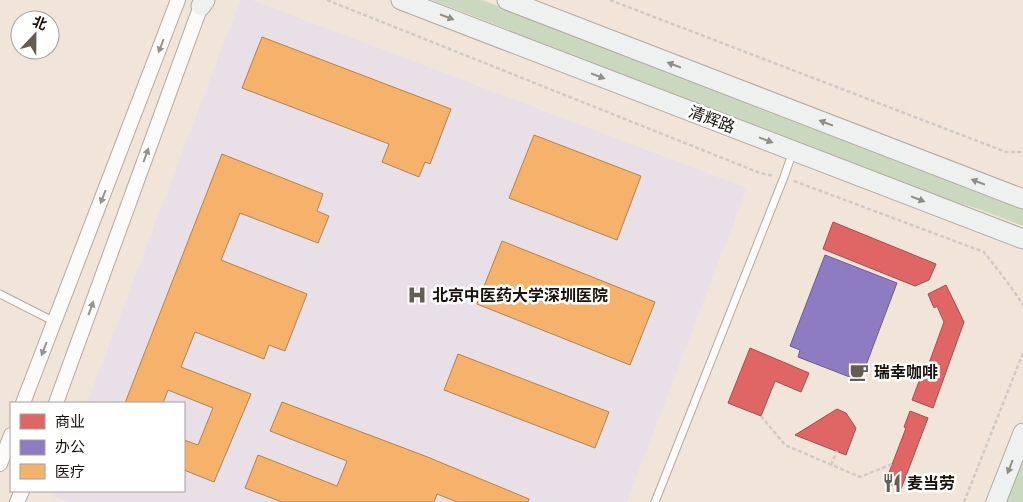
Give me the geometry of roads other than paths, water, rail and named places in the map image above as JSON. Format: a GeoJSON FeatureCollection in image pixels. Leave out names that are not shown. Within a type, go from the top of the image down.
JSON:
{"type":"FeatureCollection","features":[{"type":"Feature","properties":{"kind":"street"},"geometry":{"type":"LineString","coordinates":[[23,402],[178,0]]}},
{"type":"Feature","properties":{"kind":"street","name":"清辉路"},"geometry":{"type":"LineString","coordinates":[[401,0],[1015,236],[1023,245]]}},
{"type":"Feature","properties":{"kind":"street"},"geometry":{"type":"LineString","coordinates":[[507,0],[1017,195]]}},
{"type":"Feature","properties":{"kind":"street"},"geometry":{"type":"LineString","coordinates":[[56,402],[203,2]]}},
{"type":"Feature","properties":{"kind":"street"},"geometry":{"type":"LineString","coordinates":[[996,502],[1023,433]]}},
{"type":"Feature","properties":{"kind":"street"},"geometry":{"type":"LineString","coordinates":[[0,464],[10,438]]}},
{"type":"Feature","properties":{"kind":"lane"},"geometry":{"type":"LineString","coordinates":[[655,502],[793,150]]}},
{"type":"Feature","properties":{"kind":"lane"},"geometry":{"type":"LineString","coordinates":[[0,294],[55,322]]}},
{"type":"Feature","properties":{"kind":"place","name":"北京中医药大学深圳医院"},"geometry":{"type":"Point","coordinates":[417,295]}},
{"type":"Feature","properties":{"kind":"place","name":"瑞幸咖啡"},"geometry":{"type":"Point","coordinates":[859,372]}},
{"type":"Feature","properties":{"kind":"place","name":"麦当劳"},"geometry":{"type":"Point","coordinates":[892,483]}}]}
